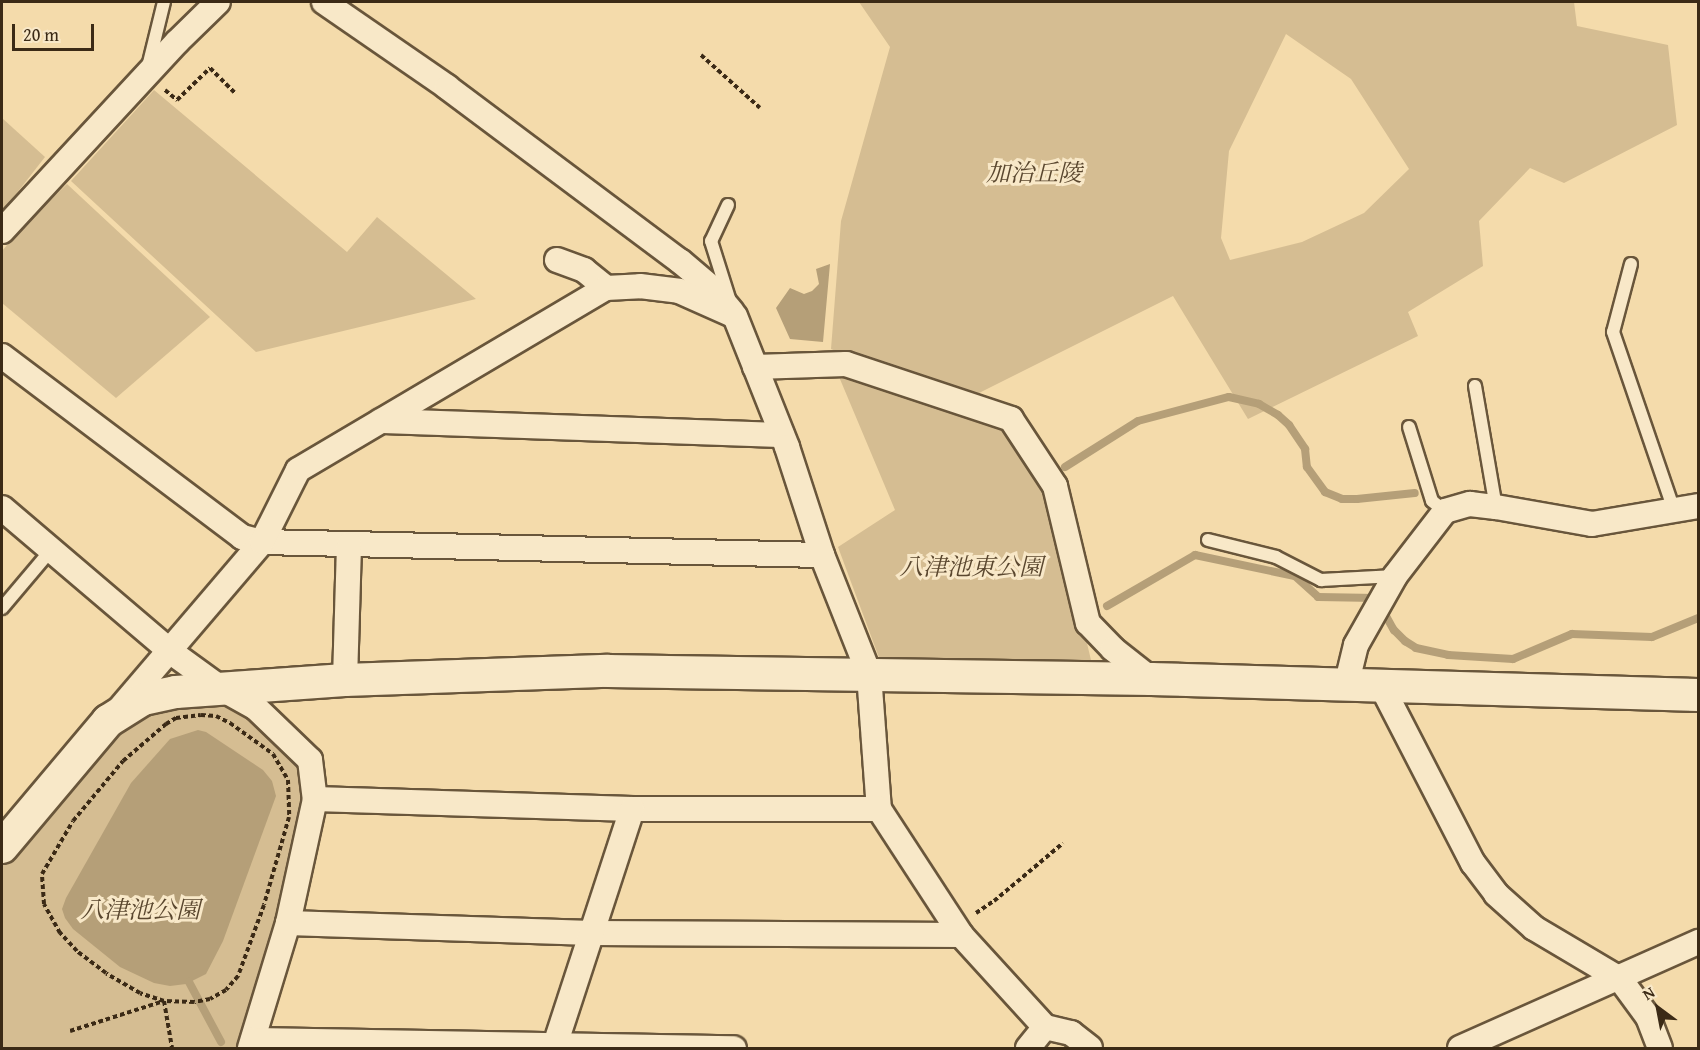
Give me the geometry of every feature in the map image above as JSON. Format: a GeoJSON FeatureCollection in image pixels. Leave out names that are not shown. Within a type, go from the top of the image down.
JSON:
{"type":"FeatureCollection","features":[{"type":"Feature","properties":{"kind":"street"},"geometry":{"type":"LineString","coordinates":[[2,231],[147,74],[218,2]]}},
{"type":"Feature","properties":{"kind":"street"},"geometry":{"type":"LineString","coordinates":[[324,2],[447,87],[680,261],[712,288],[735,316],[782,435],[822,555],[869,674],[879,809],[958,931],[1045,1027],[1071,1032],[1089,1048]]}},
{"type":"Feature","properties":{"kind":"street"},"geometry":{"type":"LineString","coordinates":[[557,260],[584,270],[606,288]]}},
{"type":"Feature","properties":{"kind":"street"},"geometry":{"type":"LineString","coordinates":[[2,847],[108,721],[171,652],[262,542],[298,470],[606,288],[640,286],[679,291],[735,316]]}},
{"type":"Feature","properties":{"kind":"street"},"geometry":{"type":"LineString","coordinates":[[2,356],[242,537],[262,542],[822,555]]}},
{"type":"Feature","properties":{"kind":"street"},"geometry":{"type":"LineString","coordinates":[[755,368],[846,364],[1011,419],[1055,486],[1088,623],[1113,649],[1151,679]]}},
{"type":"Feature","properties":{"kind":"street"},"geometry":{"type":"LineString","coordinates":[[381,421],[782,435]]}},
{"type":"Feature","properties":{"kind":"street"},"geometry":{"type":"LineString","coordinates":[[1346,686],[1356,645],[1395,576],[1445,511],[1470,504],[1592,524],[1698,506]]}},
{"type":"Feature","properties":{"kind":"street"},"geometry":{"type":"LineString","coordinates":[[2,508],[171,652],[222,689],[256,708],[306,754],[312,766],[315,799],[288,923],[251,1044],[734,1048]]}},
{"type":"Feature","properties":{"kind":"street"},"geometry":{"type":"LineString","coordinates":[[345,680],[349,544]]}},
{"type":"Feature","properties":{"kind":"street"},"geometry":{"type":"LineString","coordinates":[[108,721],[143,699],[160,694],[345,680],[608,671],[1151,679],[1698,695]]}},
{"type":"Feature","properties":{"kind":"street"},"geometry":{"type":"LineString","coordinates":[[1382,687],[1473,863],[1496,894],[1534,928],[1620,979],[1648,1017],[1660,1048]]}},
{"type":"Feature","properties":{"kind":"street"},"geometry":{"type":"LineString","coordinates":[[315,799],[632,809],[879,809]]}},
{"type":"Feature","properties":{"kind":"street"},"geometry":{"type":"LineString","coordinates":[[555,1047],[632,809]]}},
{"type":"Feature","properties":{"kind":"street"},"geometry":{"type":"LineString","coordinates":[[288,923],[592,933],[958,931]]}},
{"type":"Feature","properties":{"kind":"street"},"geometry":{"type":"LineString","coordinates":[[1460,1048],[1546,1008],[1620,979],[1698,942]]}},
{"type":"Feature","properties":{"kind":"street"},"geometry":{"type":"LineString","coordinates":[[1028,1048],[1045,1027]]}},
{"type":"Feature","properties":{"kind":"lane"},"geometry":{"type":"LineString","coordinates":[[147,74],[164,2]]}},
{"type":"Feature","properties":{"kind":"lane"},"geometry":{"type":"LineString","coordinates":[[728,205],[711,241],[735,316]]}},
{"type":"Feature","properties":{"kind":"lane"},"geometry":{"type":"LineString","coordinates":[[1631,264],[1613,332],[1674,510]]}},
{"type":"Feature","properties":{"kind":"lane"},"geometry":{"type":"LineString","coordinates":[[1475,386],[1496,507]]}},
{"type":"Feature","properties":{"kind":"lane"},"geometry":{"type":"LineString","coordinates":[[1409,427],[1432,501],[1445,511]]}},
{"type":"Feature","properties":{"kind":"lane"},"geometry":{"type":"LineString","coordinates":[[1208,540],[1276,557],[1321,580],[1395,576]]}},
{"type":"Feature","properties":{"kind":"lane"},"geometry":{"type":"LineString","coordinates":[[2,608],[51,550]]}},
{"type":"Feature","properties":{"kind":"path"},"geometry":{"type":"LineString","coordinates":[[702,55],[760,108]]}},
{"type":"Feature","properties":{"kind":"path"},"geometry":{"type":"LineString","coordinates":[[147,74],[177,100],[210,69],[235,93]]}},
{"type":"Feature","properties":{"kind":"path"},"geometry":{"type":"LineString","coordinates":[[70,1031],[164,1001],[194,1002],[210,999],[226,990],[238,976],[264,905],[289,817],[288,780],[273,754],[216,716],[176,718],[146,739],[111,773],[54,850],[42,874],[44,904],[66,939],[106,973],[140,993],[164,1001]]}},
{"type":"Feature","properties":{"kind":"path"},"geometry":{"type":"LineString","coordinates":[[958,931],[1063,843]]}},
{"type":"Feature","properties":{"kind":"path"},"geometry":{"type":"LineString","coordinates":[[164,1001],[172,1048]]}},
{"type":"Feature","properties":{"kind":"green space","name":"加治丘陵"},"geometry":{"type":"Polygon","coordinates":[[[859,2],[1574,2],[1577,26],[1668,45],[1677,125],[1564,183],[1530,168],[1479,221],[1483,266],[1408,312],[1418,336],[1248,419],[1173,296],[961,402],[831,349],[841,221],[890,47],[859,2]],[[1286,34],[1229,151],[1221,238],[1230,260],[1302,242],[1364,213],[1409,169],[1351,79],[1286,34]]]}},
{"type":"Feature","properties":{"kind":"green space"},"geometry":{"type":"Polygon","coordinates":[[[154,90],[347,252],[377,217],[476,299],[256,352],[71,181],[154,90]]]}},
{"type":"Feature","properties":{"kind":"green space"},"geometry":{"type":"Polygon","coordinates":[[[2,118],[45,157],[2,212],[2,118]]]}},
{"type":"Feature","properties":{"kind":"green space"},"geometry":{"type":"Polygon","coordinates":[[[67,184],[210,317],[116,398],[2,303],[2,251],[25,224],[67,184]]]}},
{"type":"Feature","properties":{"kind":"green space","name":"八津池東公園"},"geometry":{"type":"Polygon","coordinates":[[[837,372],[1009,425],[1050,489],[1091,660],[881,663],[838,547],[895,510],[837,372]]]}},
{"type":"Feature","properties":{"kind":"green space","name":"八津池公園"},"geometry":{"type":"Polygon","coordinates":[[[231,706],[291,755],[300,769],[302,783],[299,846],[266,976],[238,1048],[2,1048],[2,858],[116,734],[147,715],[181,707],[231,706]]]}},
{"type":"Feature","properties":{"kind":"shaded area"},"geometry":{"type":"Polygon","coordinates":[[[830,264],[823,342],[790,339],[776,308],[790,288],[804,294],[812,291],[819,284],[816,269],[830,264]]]}},
{"type":"Feature","properties":{"kind":"shaded area"},"geometry":{"type":"Polygon","coordinates":[[[198,730],[206,732],[263,770],[272,781],[276,796],[223,941],[206,974],[186,984],[170,986],[154,983],[120,967],[73,929],[62,909],[131,783],[170,739],[198,730]]]}},
{"type":"Feature","properties":{"kind":"waterway"},"geometry":{"type":"LineString","coordinates":[[1065,467],[1138,421],[1229,397],[1259,404],[1278,415],[1289,425],[1305,449],[1307,467],[1325,492],[1342,499],[1415,493]]}},
{"type":"Feature","properties":{"kind":"waterway"},"geometry":{"type":"LineString","coordinates":[[1107,606],[1195,555],[1295,576],[1318,597],[1376,598],[1394,630],[1405,641],[1416,648],[1448,655],[1513,659],[1572,634],[1652,637],[1698,618]]}},
{"type":"Feature","properties":{"kind":"waterway"},"geometry":{"type":"LineString","coordinates":[[189,982],[221,1042]]}}]}
